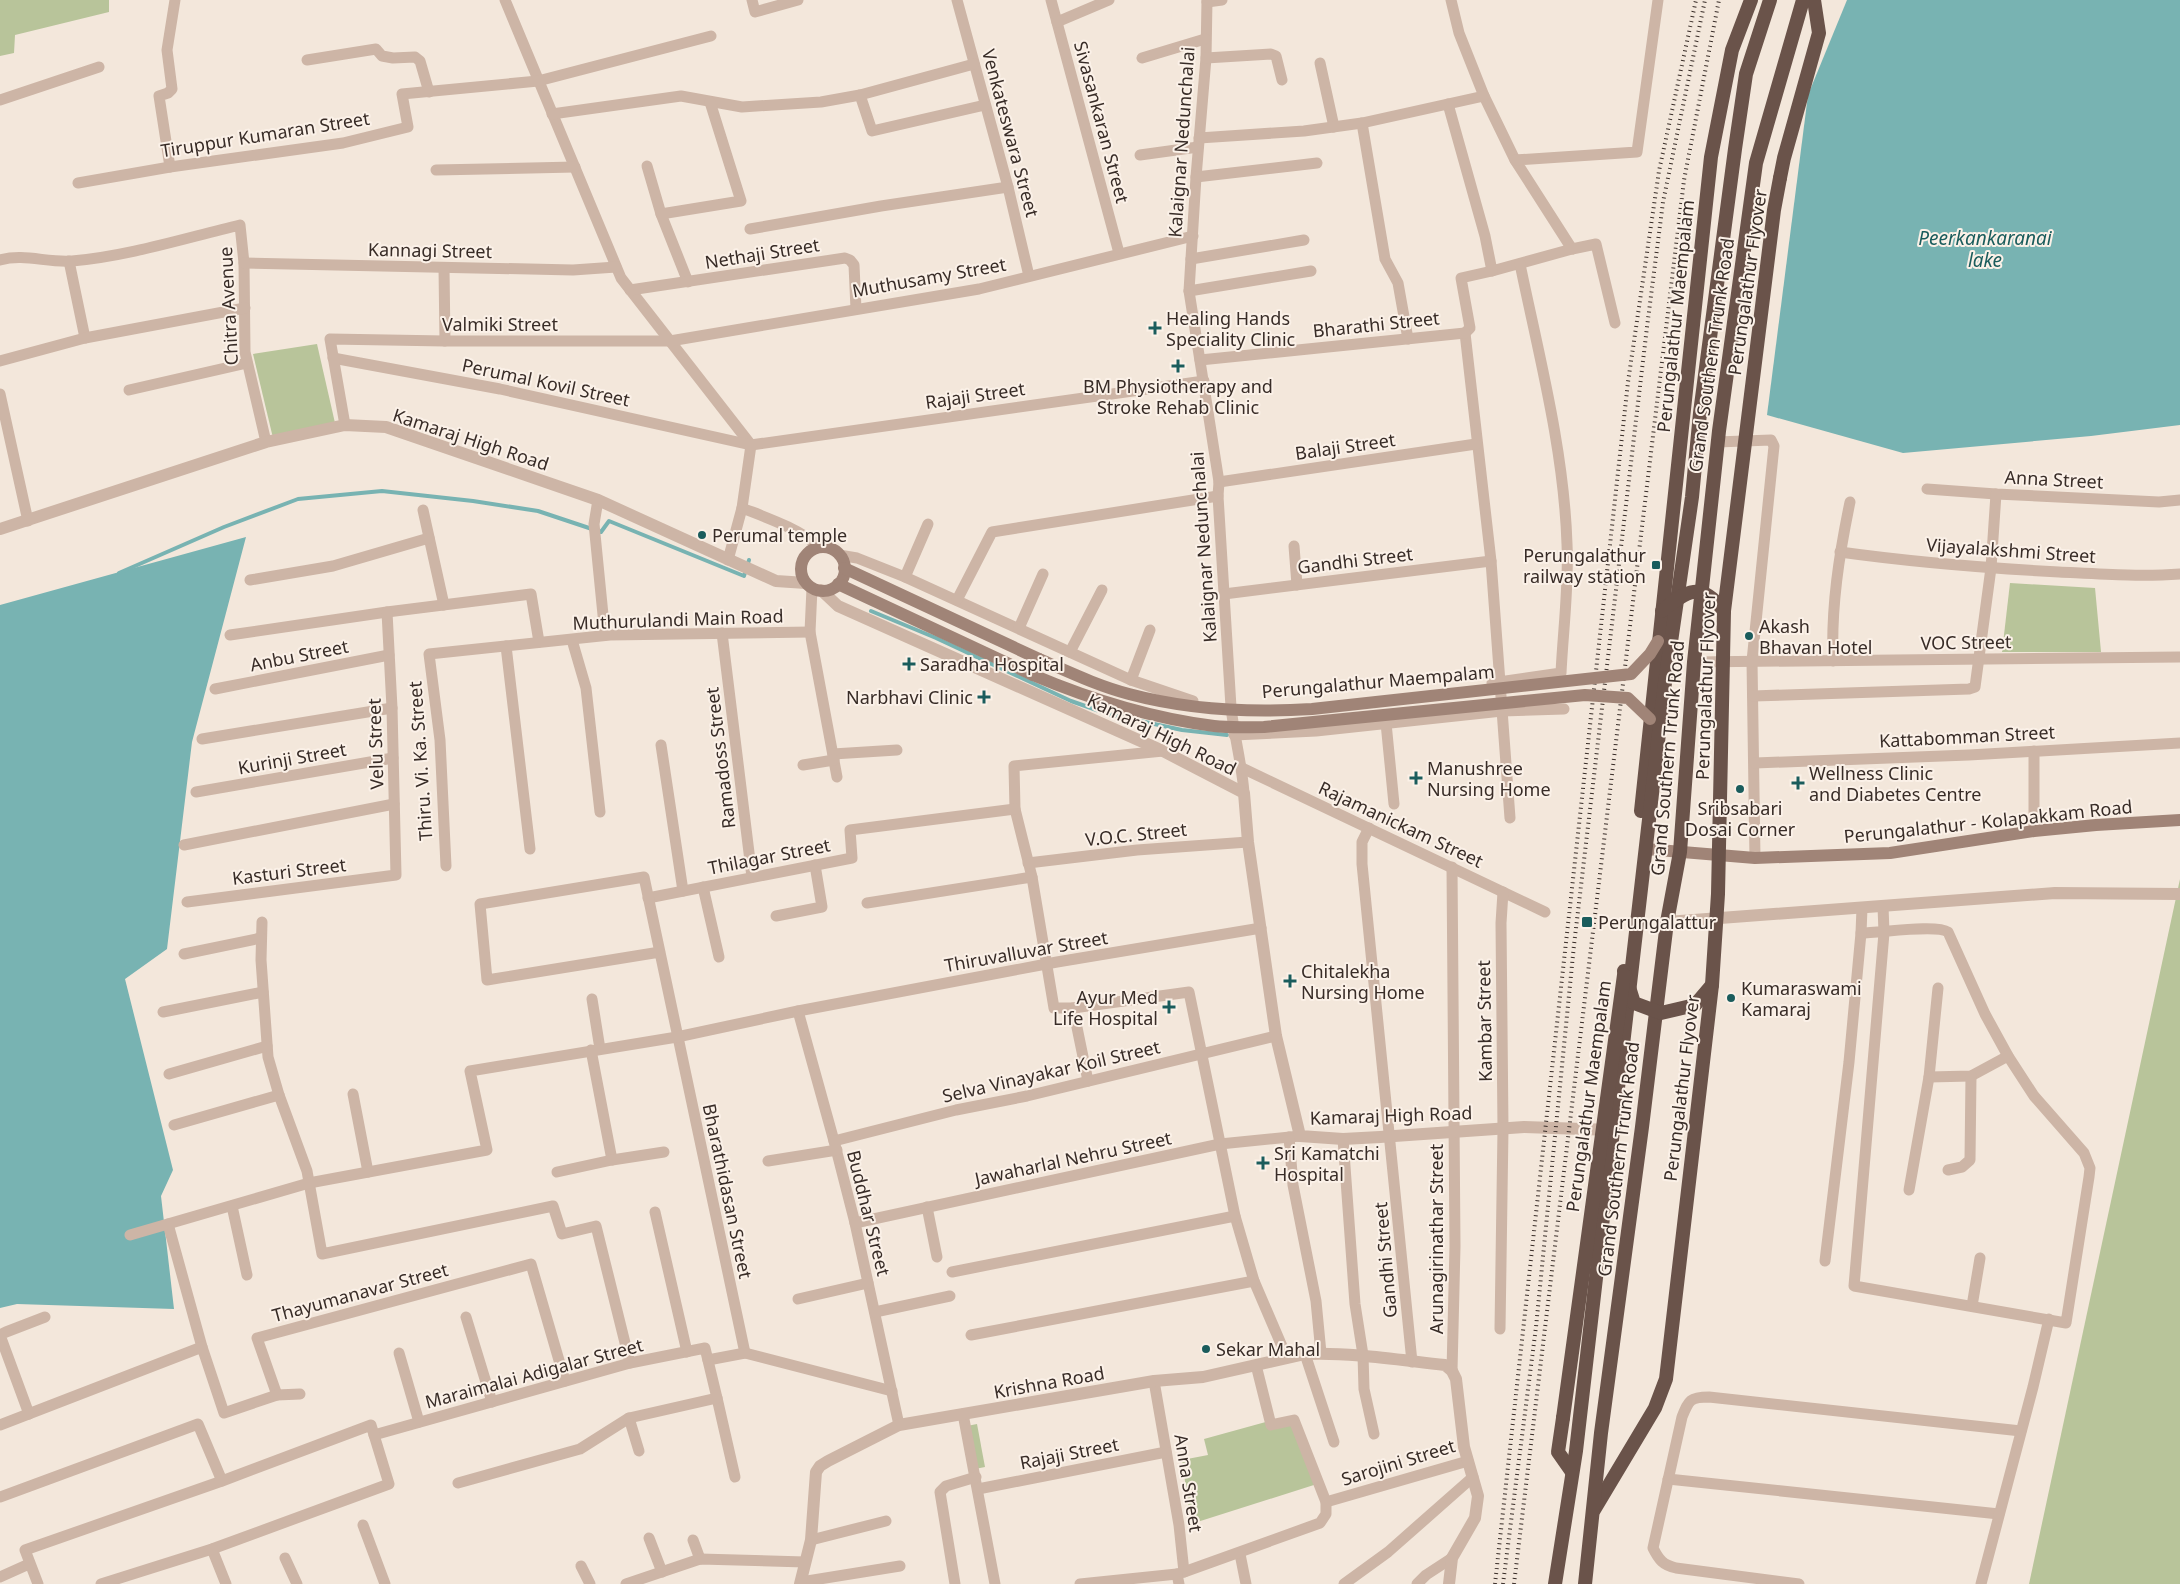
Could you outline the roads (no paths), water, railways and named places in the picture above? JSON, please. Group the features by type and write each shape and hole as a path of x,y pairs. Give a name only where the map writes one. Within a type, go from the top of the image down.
{"highway":[{"name":"Perungalathur Maempalam","path":"1572,1472 1558,1452 1624,971 1658,641 1698,293 1711,157 1732,50 1750,0"},
{"name":"Grand Southern Trunk Road","path":"1555,1584 1572,1472 1664,690 1692,497 1700,413 1734,149 1746,74 1770,0"},
{"name":"Grand Southern Trunk Road","path":"1584,1584 1667,922 1680,852 1694,662 1717,442 1756,163 1803,0"},
{"name":"Perungalathur Flyover","path":"1592,1513 1655,1408 1666,1379 1712,985 1718,894 1724,611 1774,210 1784,158 1819,33 1814,0"},
{"path":"1662,611 1682,595 1696,591 1713,597 1724,611"},
{"path":"1624,971 1634,1003 1661,1013 1694,1005 1712,985"}],"main road":[{"path":"820,547 831,549 839,555 844,568 843,576 833,588 813,587 801,570 802,563 810,551 820,547"},
{"name":"Perungalathur Maempalam","path":"844,568 1084,678 1129,694 1200,707 1266,712 1312,709 1631,674 1650,654 1658,641"},
{"name":"Perungalathur Maempalam","path":"838,584 1033,675 1076,693 1122,708 1169,719 1216,726 1264,727 1585,695 1628,698 1650,720"},
{"name":"Perungalathur - Kolapakkam Road","path":"1646,849 1755,858 1890,853 2034,831 2180,820"}],"street":[{"path":"170,167 159,96 168,93 172,89 167,50 175,0"},
{"path":"505,0 621,278 751,445 742,508 728,560"},
{"path":"752,0 755,12 798,0"},
{"name":"Venkateswara Street","path":"957,0 984,105 1008,186 1029,276"},
{"name":"Sivasankaran Street","path":"1051,0 1119,253"},
{"path":"1057,22 1109,0"},
{"path":"1207,1 1222,0"},
{"path":"1451,0 1459,33 1484,96 1515,160 1572,249"},
{"path":"1515,160 1637,152 1658,0"},
{"name":"Kalaignar Nedunchalai","path":"1207,1 1206,58 1189,291 1219,482 1218,496 1231,707 1234,735 1242,768 1244,793"},
{"name":"Tiruppur Kumaran Street","path":"78,183 170,167 343,143 408,127 402,94 538,80 711,36"},
{"path":"1142,58 1205,39"},
{"path":"307,60 376,49 382,56 393,58 415,57 420,60 429,92"},
{"path":"1206,58 1271,54 1276,56 1282,80"},
{"path":"552,114 681,96 742,107 821,102 860,95 974,64"},
{"path":"1320,64 1334,127"},
{"path":"0,100 99,67"},
{"path":"860,95 872,132 984,105"},
{"path":"1140,155 1199,142 1362,123 1484,96"},
{"path":"661,214 740,201 710,102"},
{"path":"1448,104 1485,236 1492,270"},
{"path":"1362,123 1386,259 1398,283 1408,339"},
{"path":"1196,177 1317,163"},
{"path":"647,166 661,214 688,282"},
{"path":"436,170 574,167"},
{"path":"750,229 1008,186"},
{"name":"Chitra Avenue","path":"69,261 108,256 240,226 244,264 247,363 266,442"},
{"name":"Muthusamy Street","path":"670,341 979,289 1193,236"},
{"path":"1191,259 1304,240"},
{"path":"1510,818 1491,560 1476,444 1465,333 1470,329 1461,278 1594,244 1598,246 1615,323"},
{"path":"0,260 14,256 69,261 85,338"},
{"name":"Nethaji Street","path":"630,290 845,258 854,265 856,309"},
{"name":"Kannagi Street","path":"244,264 573,270 616,267"},
{"path":"839,555 857,558 905,577 1131,680 1185,700 1231,707 1265,709 1339,703 1561,673 1567,546 1563,494 1550,408 1520,264"},
{"path":"444,268 445,341"},
{"path":"1189,291 1311,271"},
{"path":"0,361 85,338 245,308"},
{"name":"Bharathi Street","path":"1200,360 1465,333"},
{"name":"Valmiki Street","path":"333,358 330,339 670,341"},
{"path":"333,358 345,425"},
{"name":"Perumal Kovil Street","path":"333,358 500,389 751,445"},
{"path":"129,390 247,363"},
{"name":"Rajaji Street","path":"751,445 1204,381"},
{"path":"0,394 28,521"},
{"name":"Kamaraj High Road","path":"0,529 266,442 345,425 386,427 598,500 776,581 813,587 838,606 1163,751 1244,793 1248,842 1276,1036 1294,1137 1343,1138 1391,1136 1524,1127 1612,1130"},
{"path":"1717,442 1771,440 1774,446 1752,661 1755,858"},
{"name":"Balaji Street","path":"1219,482 1476,444"},
{"name":"Anna Street","path":"1927,489 2159,502 2180,500"},
{"path":"1753,696 1969,688 1977,684 1991,568 1996,494"},
{"path":"956,600 992,532 1218,496"},
{"path":"598,500 595,530 605,636"},
{"path":"1833,661 1832,623 1840,552 1850,502"},
{"path":"742,508 782,523 805,535 820,547"},
{"path":"423,510 444,605"},
{"path":"905,577 928,524"},
{"path":"250,580 333,566 429,538"},
{"path":"1294,546 1297,585"},
{"name":"Vijayalakshmi Street","path":"1840,552 1889,559 1991,568 2152,576 2180,574"},
{"name":"Gandhi Street","path":"1224,594 1491,560"},
{"path":"1019,628 1043,574"},
{"path":"813,587 810,632 837,777"},
{"path":"1070,652 1102,590"},
{"path":"230,635 387,612 531,594 539,642"},
{"name":"Velu Street","path":"387,612 392,708 396,875"},
{"path":"1131,680 1150,630"},
{"name":"Muthurulandi Main Road","path":"429,654 605,636 810,632"},
{"name":"Ramadoss Street","path":"722,633 752,878"},
{"path":"572,640 586,688 600,812"},
{"path":"506,646 530,849"},
{"name":"Thiru. Vi. Ka. Street","path":"429,654 440,740 446,866"},
{"name":"Anbu Street","path":"215,689 389,656"},
{"name":"VOC Street","path":"1694,662 2180,657"},
{"path":"202,739 392,708"},
{"path":"1234,735 1316,731 1502,711 1564,708"},
{"path":"1386,724 1394,804"},
{"name":"Kattabomman Street","path":"1755,763 2034,751 2180,742"},
{"path":"661,745 683,891"},
{"path":"803,765 833,757 897,750"},
{"path":"1163,751 1014,766 1015,809 1032,877 1054,1008 1073,1008 1189,992 1234,1216 1254,1281 1287,1358"},
{"path":"2034,751 2034,831"},
{"name":"Kurinji Street","path":"196,792 393,758"},
{"name":"Rajamanickam Street","path":"1242,768 1545,912"},
{"path":"184,845 394,804"},
{"name":"Thilagar Street","path":"648,898 852,858 850,830 1015,809"},
{"name":"Gandhi Street","path":"1368,828 1362,842 1362,864 1391,1136 1412,1362"},
{"name":"V.O.C. Street","path":"1028,863 1137,850 1248,842"},
{"path":"776,916 822,907 814,865"},
{"name":"Arunagirinathar Street","path":"1452,867 1455,1246 1452,1371"},
{"name":"Kasturi Street","path":"187,902 396,875"},
{"name":"Bharathidasan Street","path":"660,952 487,980 480,904 644,877 660,952 677,1036 745,1353"},
{"path":"867,903 1032,877"},
{"path":"703,887 719,957"},
{"name":"Kambar Street","path":"1500,1329 1503,1129 1500,923 1503,892"},
{"path":"1667,922 2055,893 2180,894"},
{"path":"1862,933 1884,933 1937,928 1948,932 1984,1014 2008,1056 2034,1096 2084,1153 2090,1168 2066,1322 1854,1286 1884,933 1883,906"},
{"path":"1824,1260 1849,1062 1862,933 1862,908"},
{"path":"262,922 263,992 267,1046 279,1095 307,1170 322,1254 553,1206 562,1234 596,1226 630,1363"},
{"name":"Thiruvalluvar Street","path":"368,1172 487,1150 470,1071 677,1036 798,1011 1046,965 1261,928"},
{"path":"184,954 261,938"},
{"path":"1909,1190 1929,1077 1938,988"},
{"path":"163,1012 263,992"},
{"path":"592,999 596,1049 612,1160"},
{"path":"1073,1008 1088,1081"},
{"name":"Buddhar Street","path":"798,1011 855,1223 899,1425"},
{"name":"Selva Vinayakar Koil Street","path":"768,1161 835,1146 956,1110 1027,1096 1276,1036"},
{"path":"169,1074 267,1046"},
{"path":"1929,1077 1971,1076 2008,1056"},
{"path":"1948,1170 1962,1166 1970,1160 1971,1076"},
{"path":"130,1235 309,1183 368,1172 353,1094"},
{"path":"174,1125 279,1095"},
{"path":"1294,1137 1293,1185 1316,1301 1321,1353"},
{"name":"Jawaharlal Nehru Street","path":"855,1223 1220,1144 1294,1137"},
{"path":"1343,1138 1355,1304 1363,1355 1364,1389 1374,1434"},
{"path":"557,1172 612,1160 664,1152"},
{"path":"232,1206 247,1275"},
{"path":"927,1207 937,1257"},
{"path":"655,1212 687,1352"},
{"path":"952,1272 1234,1216"},
{"path":"168,1224 202,1347 224,1412 278,1395 300,1394"},
{"path":"1972,1306 1980,1258"},
{"name":"Thayumanavar Street","path":"278,1395 257,1338 531,1264 565,1381"},
{"path":"971,1334 1254,1281"},
{"path":"798,1299 868,1283"},
{"path":"875,1312 950,1296"},
{"path":"29,1414 1,1338 2,1334 6,1332 45,1317"},
{"path":"466,1317 492,1402"},
{"path":"1981,1584 2049,1320"},
{"path":"0,1425 202,1347"},
{"name":"Maraimalai Adigalar Street","path":"374,1434 630,1363 705,1348 708,1360"},
{"path":"399,1353 419,1422"},
{"path":"735,1476 708,1360 745,1353 892,1391"},
{"path":"1305,1354 1334,1442"},
{"name":"Krishna Road","path":"801,1583 812,1540 815,1480 820,1466 899,1425 1154,1381 1203,1378 1305,1354 1363,1355 1412,1362"},
{"path":"1412,1362 1445,1365 1452,1371"},
{"path":"1086,1583 1180,1577 1320,1523 1326,1514 1326,1502 1294,1420 1271,1425 1256,1365"},
{"name":"Sarojini Street","path":"1326,1502 1468,1461 1464,1447 1456,1379 1452,1371"},
{"name":"Anna Street","path":"1154,1381 1166,1452 1180,1577"},
{"path":"1799,1584 1666,1566 1659,1560 1653,1548 1682,1417 1688,1402 1696,1397 1719,1398 2021,1431"},
{"path":"458,1482 580,1449 629,1418 717,1398"},
{"path":"963,1414 995,1584"},
{"path":"629,1418 639,1451"},
{"path":"0,1497 198,1424 222,1481"},
{"path":"38,1584 24,1550 222,1481 371,1425 389,1484 212,1549 101,1584"},
{"name":"Rajaji Street","path":"978,1489 1166,1452"},
{"path":"1449,1584 1452,1558 1475,1518 1478,1496 1468,1461"},
{"path":"955,1584 940,1492 946,1486 976,1477"},
{"path":"1344,1584 1388,1552 1473,1478"},
{"path":"1668,1479 1999,1514"},
{"path":"812,1540 886,1521"},
{"path":"363,1526 385,1584"},
{"path":"649,1538 662,1572"},
{"path":"693,1540 700,1560"},
{"path":"212,1549 226,1584"},
{"path":"1240,1554 1246,1584"},
{"path":"285,1558 298,1584"},
{"path":"1417,1584 1426,1575 1452,1558"},
{"path":"626,1584 700,1560 805,1562"},
{"path":"0,1577 29,1564"},
{"path":"581,1566 590,1584"},
{"path":"801,1583 900,1566"}],"water":[{"name":"Peerkankaranai lake","path":"1847,0 2180,0 2180,425 2091,436 1903,453 1767,415 1808,95"},
{"path":"246,537 192,742 167,949 125,979 173,1170 161,1196 174,1309 17,1304 0,1308 0,605"}],"waterway":[{"path":"119,573 224,527 298,499 382,491 473,501 538,511 601,532 609,521 744,576 749,560"},
{"path":"871,611 936,638 1071,701 1108,714 1182,730 1227,735"}],"railway":[{"path":"1495,1584 1628,382 1659,171 1696,0"},
{"path":"1503,1584 1536,1327 1574,945 1647,327 1663,202 1705,0"},
{"path":"1514,1584 1684,180 1719,0"}],"place":[{"name":"Healing Hands Speciality Clinic","path":"1155,328"},
{"name":"BM Physiotherapy and Stroke Rehab Clinic","path":"1178,366"},
{"name":"Perumal temple","path":"702,535"},
{"name":"Perungalathur railway station","path":"1656,565"},
{"name":"Akash Bhavan Hotel","path":"1749,636"},
{"name":"Saradha Hospital","path":"909,664"},
{"name":"Narbhavi Clinic","path":"984,697"},
{"name":"Manushree Nursing Home","path":"1416,778"},
{"name":"Wellness Clinic and Diabetes Centre","path":"1798,783"},
{"name":"Sribsabari Dosai Corner","path":"1740,789"},
{"name":"Perungalattur","path":"1587,922"},
{"name":"Chitalekha Nursing Home","path":"1290,981"},
{"name":"Kumaraswami Kamaraj","path":"1731,998"},
{"name":"Ayur Med Life Hospital","path":"1169,1007"},
{"name":"Sri Kamatchi Hospital","path":"1263,1163"},
{"name":"Sekar Mahal","path":"1206,1349"}]}
